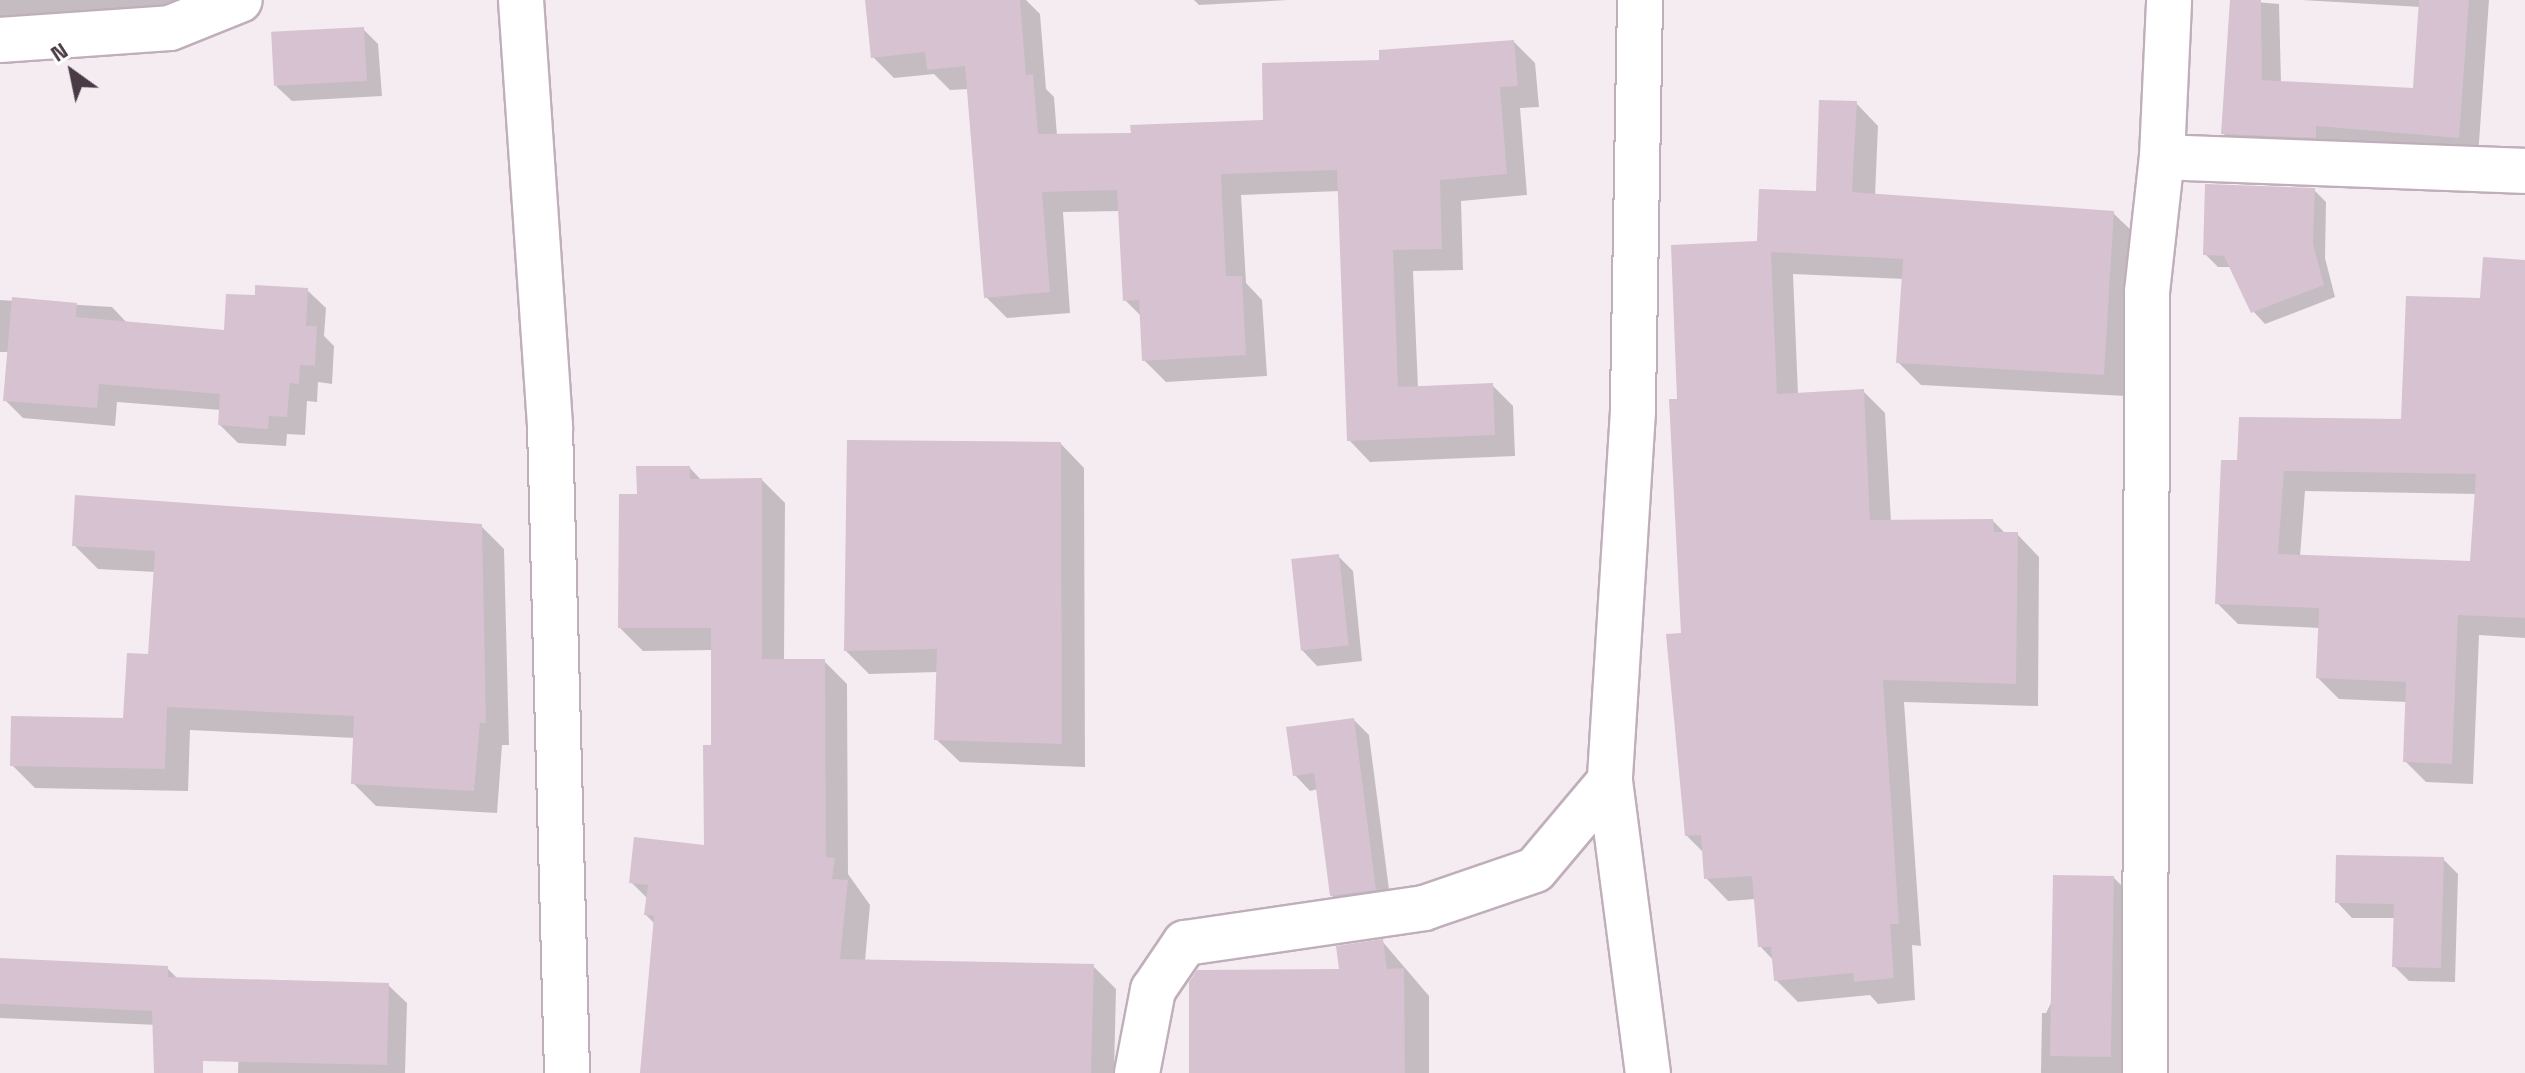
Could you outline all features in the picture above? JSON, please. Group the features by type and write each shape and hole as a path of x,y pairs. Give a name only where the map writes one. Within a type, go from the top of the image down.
{"street":[{"path":"0,40 170,28 240,0"},
{"path":"521,0 550,427 567,1073"},
{"path":"1640,0 1633,411 1610,781 1648,1073"},
{"path":"2145,1073 2147,292 2162,157 2169,0"},
{"path":"2162,157 2525,171"},
{"path":"1137,1073 1153,990 1185,943 1424,908 1535,870 1610,781"}],"building":[{"path":"865,0 1020,0 1026,75 1033,74 1038,134 1131,133 1130,125 1263,120 1262,63 1379,60 1379,50 1514,40 1518,86 1500,87 1507,174 1440,180 1442,249 1393,250 1398,387 1493,383 1495,435 1347,441 1337,170 1221,174 1226,276 1242,276 1246,355 1142,361 1139,300 1123,301 1117,190 1042,192 1050,292 984,298 965,66 927,70 925,52 871,58"},
{"path":"2230,0 2261,0 2262,80 2413,88 2419,0 2469,0 2459,138 2316,126 2316,138 2221,134"},
{"path":"364,27 367,81 274,86 271,32"},
{"path":"1819,100 1857,101 1852,192 2114,211 2104,375 1896,363 1903,259 1771,252 1777,394 1864,389 1870,520 1993,519 1994,532 2018,532 2016,684 1883,680 1899,924 1890,924 1894,978 1854,982 1853,973 1774,981 1771,947 1758,947 1752,876 1704,879 1701,835 1685,836 1666,634 1681,633 1669,399 1677,399 1671,245 1757,241 1759,189 1816,191"},
{"path":"2205,184 2315,188 2313,244 2324,285 2251,313 2224,256 2203,255"},
{"path":"2483,257 2525,260 2525,618 2458,615 2452,764 2403,762 2406,682 2316,678 2319,608 2215,604 2221,460 2237,460 2239,417 2401,419 2406,296 2480,298","holes":["2284,471 2476,474 2470,561 2278,554"]},
{"path":"255,285 308,288 306,326 317,326 315,366 300,365 299,384 290,383 287,417 269,416 268,429 218,425 220,394 99,384 97,408 3,401 12,297 77,303 76,317 224,330 226,294 255,295"},
{"path":"847,440 1061,442 1062,744 934,740 937,649 844,651"},
{"path":"636,466 690,466 690,479 762,478 762,659 825,659 826,857 835,858 832,879 848,880 840,959 1094,964 1091,1073 640,1073 654,916 644,915 648,885 629,883 634,837 704,845 703,745 711,745 711,628 618,628 619,494 637,494"},
{"path":"75,495 482,524 486,723 480,723 474,791 351,784 354,716 167,707 165,769 10,766 11,716 123,718 127,653 148,654 155,551 72,546"},
{"path":"1339,554 1349,645 1301,651 1291,559"},
{"path":"1354,718 1376,890 1330,896 1314,773 1293,776 1286,727"},
{"path":"2336,855 2444,857 2441,968 2392,967 2394,904 2335,903"},
{"path":"2053,875 2114,876 2111,1057 2050,1056"},
{"path":"1383,939 1387,969 1404,968 1405,1073 1189,1073 1189,982 1197,970 1339,969 1336,946"},
{"path":"0,958 168,966 168,977 389,983 387,1065 203,1061 203,1073 154,1073 152,1011 0,1004"}]}
